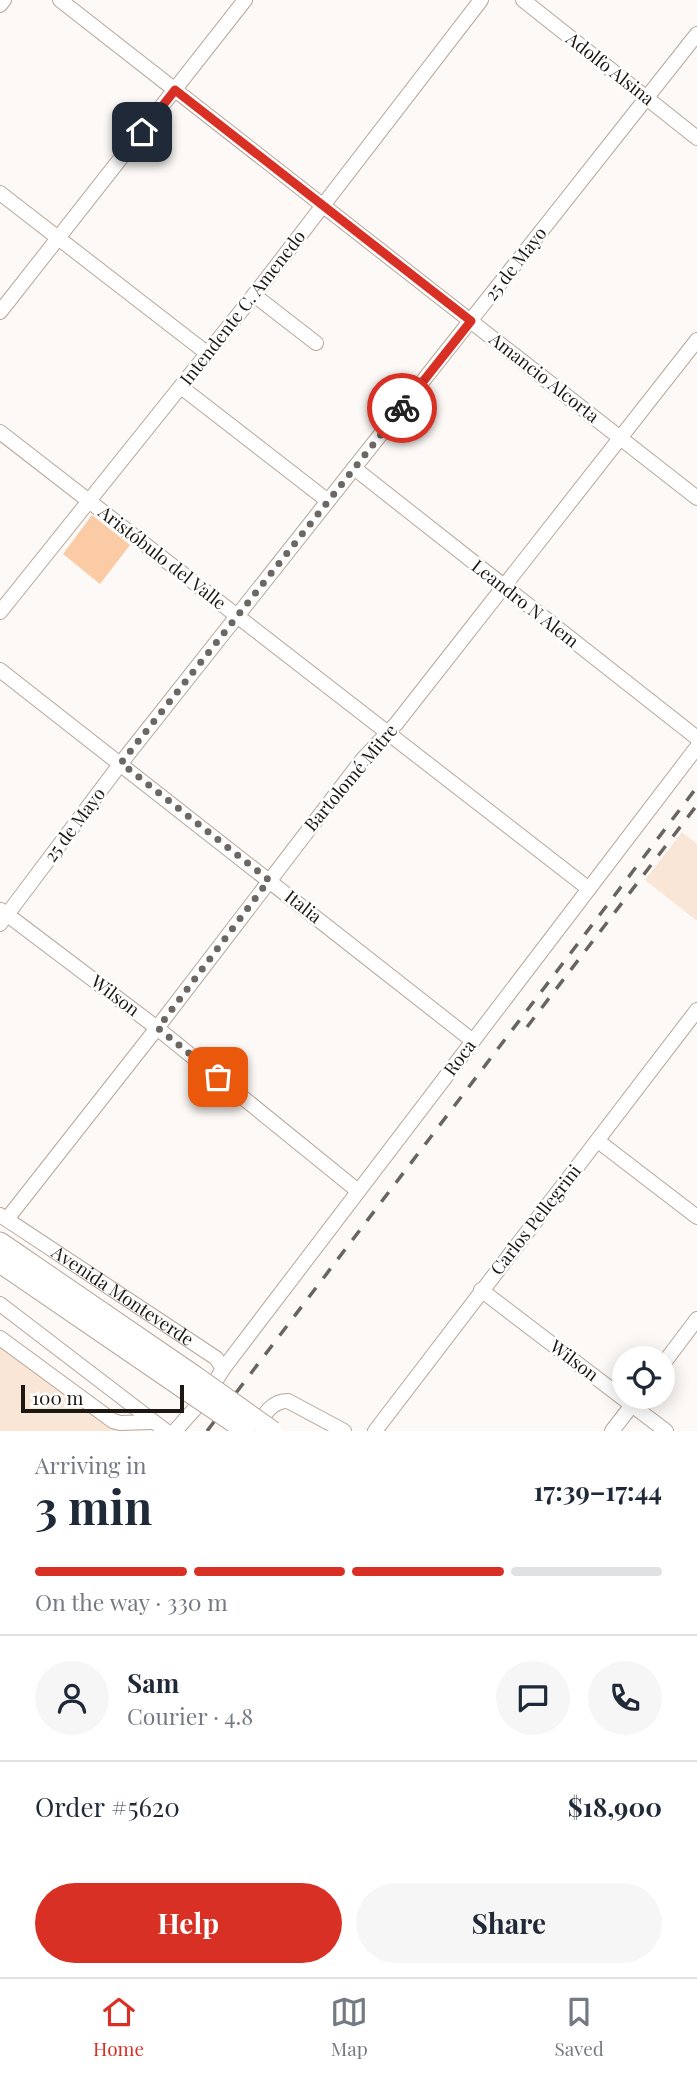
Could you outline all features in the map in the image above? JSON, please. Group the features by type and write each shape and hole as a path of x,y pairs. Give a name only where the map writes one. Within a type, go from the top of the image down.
{"main road":[{"name":"Avenida Monteverde","path":"0,1242 189,1382 246,1431"},
{"name":"Avenida Monteverde","path":"0,1263 189,1382 273,1431"}],"street":[{"path":"0,5 4,0"},
{"name":"Amancio Alcorta","path":"60,0 697,498"},
{"path":"0,313 245,0"},
{"name":"Intendente C. Amenedo","path":"0,612 208,354 481,0"},
{"name":"Adolfo Alsina","path":"523,0 697,138"},
{"name":"25 de Mayo","path":"3,916 697,34"},
{"path":"0,193 208,354"},
{"path":"254,295 316,343"},
{"name":"Bartolomé Mitre","path":"3,1217 158,1028 362,760 387,733 697,340"},
{"path":"181,387 328,501"},
{"name":"Aristóbulo del Valle","path":"0,432 589,889"},
{"name":"Leandro N Alem","path":"354,468 697,738"},
{"name":"Italia","path":"0,670 472,1041"},
{"name":"Roca","path":"223,1369 697,747"},
{"name":"Wilson","path":"3,916 158,1028 358,1191"},
{"name":"Carlos Pellegrini","path":"375,1431 697,1010"},
{"path":"598,1141 697,1217"},
{"name":"Avenida Monteverde","path":"3,1217 209,1351 223,1369"},
{"name":"Wilson","path":"481,1290 612,1384"},
{"path":"0,1304 166,1431"},
{"path":"675,1348 697,1320"},
{"path":"0,1338 113,1422 152,1422"},
{"path":"175,1431 207,1395 223,1369"},
{"path":"254,1431 272,1405 288,1401 344,1431"},
{"path":"612,1431 629,1409"},
{"name":"Wilson","path":"643,1409 666,1431"}],"shaded area":[{"path":"682,832 697,844 697,921 645,880"},
{"path":"0,1331 117,1416 123,1431 0,1431"}],"building":[{"path":"92,515 130,545 100,584 63,554"}],"railway":[{"path":"207,1431 697,787"},
{"path":"527,1027 697,805"}],"way so far":[{"path":"218,1077 158,1028 269,880 121,763 402,408"}],"route":[{"path":"142,132 175,90 471,321 402,408"}]}
